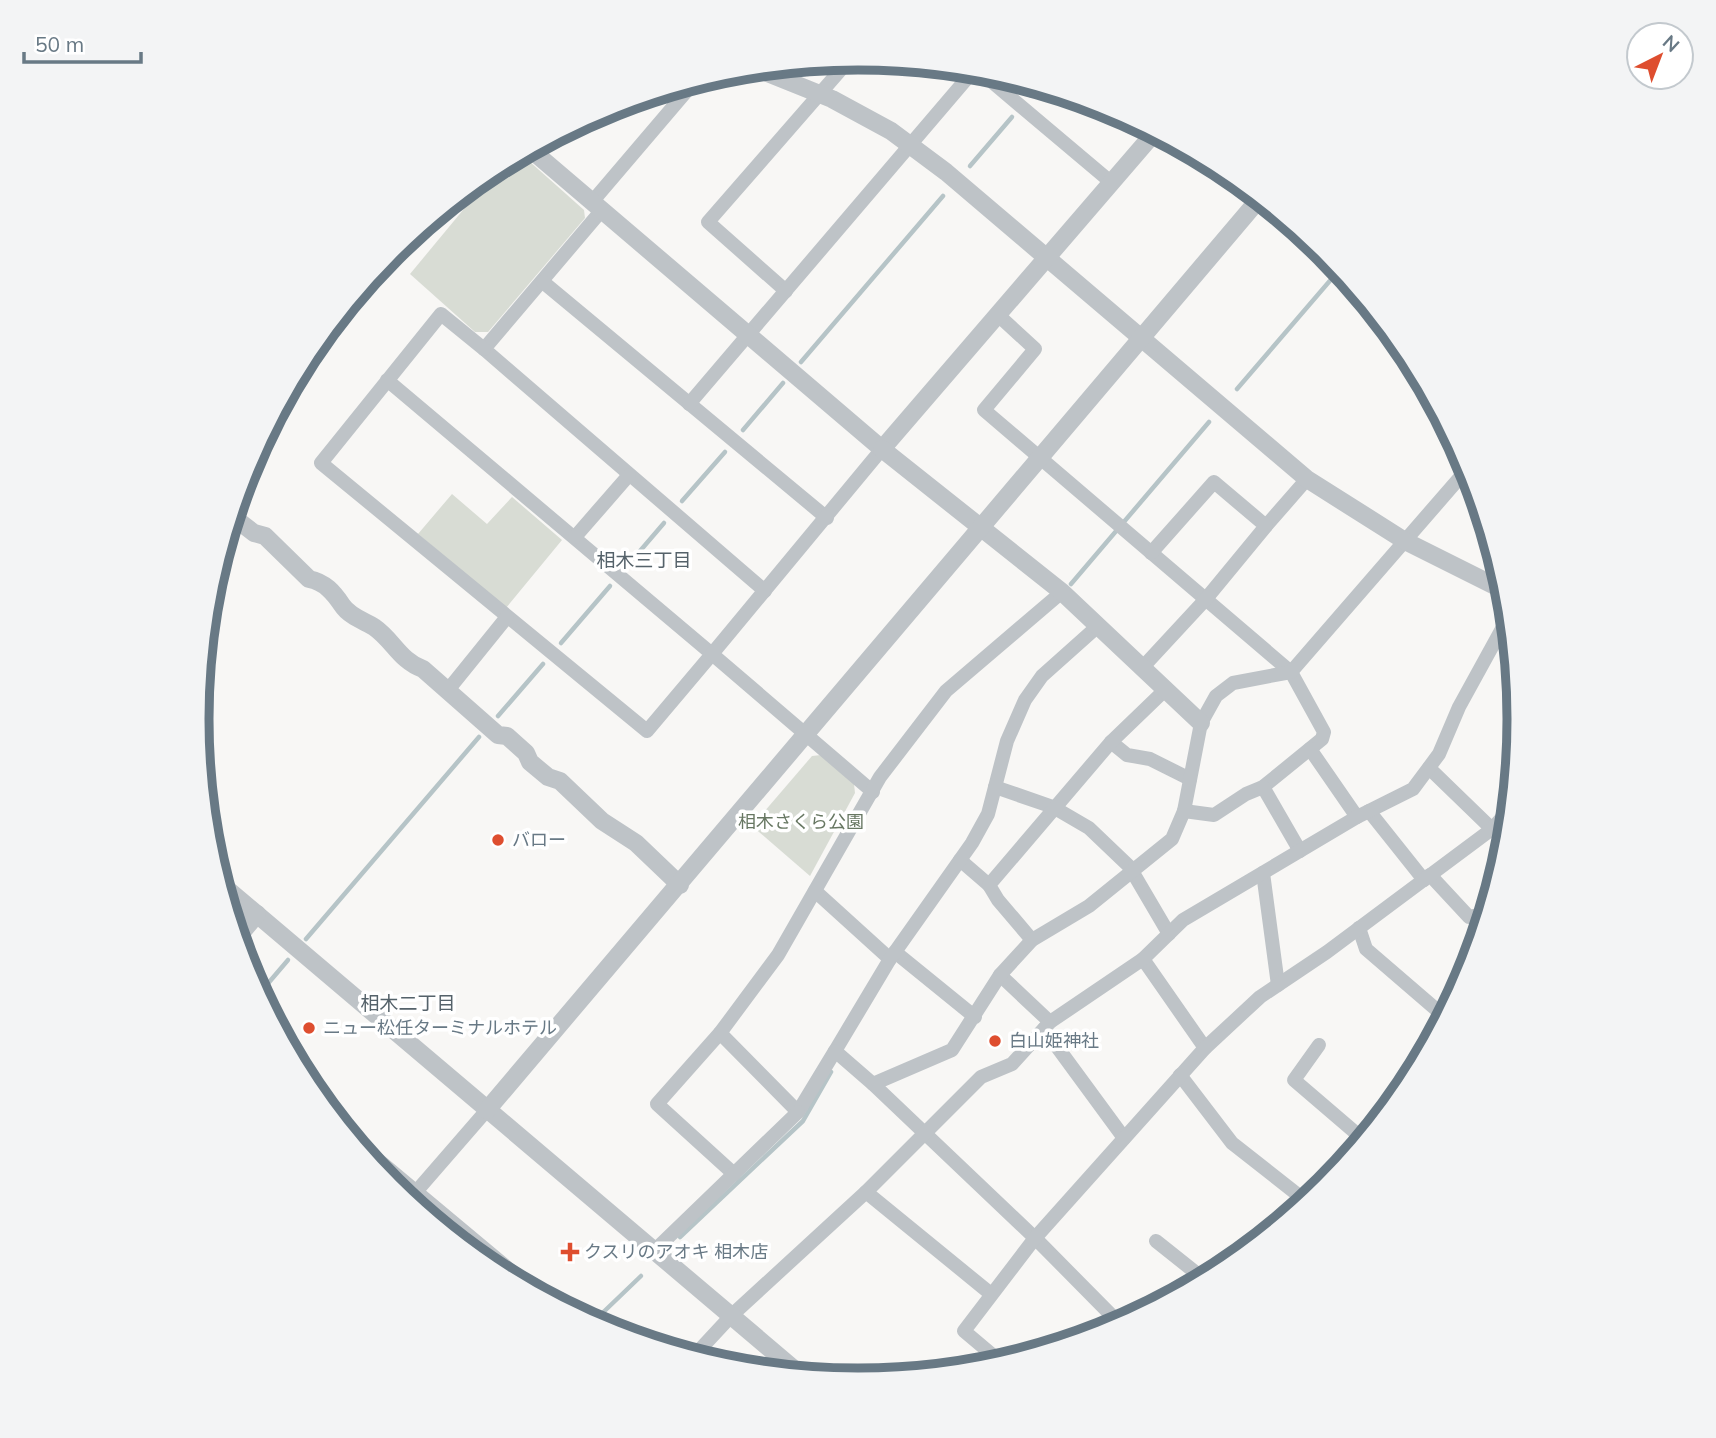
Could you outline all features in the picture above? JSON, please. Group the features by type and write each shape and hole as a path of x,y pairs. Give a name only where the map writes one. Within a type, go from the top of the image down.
{"street":[{"path":"786,291 708,222 840,70"},
{"path":"775,76 820,94 891,131 1307,479 1405,541 1493,585"},
{"path":"689,404 967,79"},
{"path":"994,84 1112,183"},
{"path":"484,349 543,282 597,206 686,93"},
{"path":"765,591 441,314 321,463 648,731 827,517 882,449 1149,139"},
{"path":"537,155 882,449 1062,592 1201,723"},
{"path":"415,1193 680,885 1254,205"},
{"path":"543,282 827,517"},
{"path":"998,315 1035,349 984,410 1291,672 1324,732 1322,739 1263,788 1246,794 1214,815 1184,811"},
{"path":"387,380 873,792"},
{"path":"575,537 629,475"},
{"path":"873,1084 952,1050 1000,975 1032,940 1089,906 1171,839 1184,811 1201,723 1216,696 1233,683 1291,672 1460,477"},
{"path":"1142,668 1205,600 1307,479"},
{"path":"1151,553 1214,482 1266,526"},
{"path":"240,522 254,533 265,536 309,579 318,581 340,598 343,606 391,642 394,650 448,690 498,735 507,736 548,777 560,781 602,821 636,844 680,885"},
{"path":"734,1174 657,1104 720,1033 778,955 880,777 946,691 1062,592"},
{"path":"448,690 508,617"},
{"path":"655,1250 799,1112 892,956 960,860 988,814 1007,741 1026,699 1042,676 1098,626"},
{"path":"701,1349 732,1315 866,1192 981,1077 1012,1064 1047,1026 1143,959 1183,920 1363,814 1413,789 1439,754 1459,707 1501,631"},
{"path":"989,885 1111,742 1165,690"},
{"path":"1111,742 1126,755 1150,759 1190,779"},
{"path":"1310,749 1363,814 1469,917 1477,915"},
{"path":"1429,768 1492,829"},
{"path":"995,787 1053,807 1089,828 1133,871 1169,934"},
{"path":"1263,788 1300,851"},
{"path":"992,1354 964,1331 1035,1238 1205,1048 1278,985 1359,928 1498,822"},
{"path":"960,860 989,885 998,900 1032,940"},
{"path":"1263,873 1278,985"},
{"path":"815,891 892,956 975,1017"},
{"path":"233,894 788,1364"},
{"path":"244,930 257,914"},
{"path":"1359,928 1366,949 1438,1011"},
{"path":"1143,959 1205,1048"},
{"path":"1000,975 1047,1026 1124,1138"},
{"path":"720,1033 799,1112"},
{"path":"1319,1045 1294,1080 1357,1134"},
{"path":"835,1051 1035,1238 1112,1316"},
{"path":"1180,1076 1232,1143 1298,1195"},
{"path":"866,1192 991,1294"},
{"path":"1156,1241 1196,1273"}],"green space":[{"path":"528,160 584,210 585,218 488,332 475,332 410,274 476,195"},
{"path":"452,494 487,524 512,497 562,540 506,608 418,534"},
{"name":"相木さくら公園","path":"821,755 854,784 855,793 810,876 752,826 812,756"}],"waterway":[{"path":"970,166 1012,117"},
{"path":"801,362 943,196"},
{"path":"1237,389 1333,277"},
{"path":"743,430 783,383"},
{"path":"1071,584 1209,422"},
{"path":"682,501 725,452"},
{"path":"628,565 664,523"},
{"path":"561,643 610,586"},
{"path":"498,716 543,664"},
{"path":"306,939 479,737"},
{"path":"266,985 288,960"},
{"path":"680,1237 803,1121 831,1072"},
{"path":"601,1315 641,1276"}],"place":[{"name":"バロー","path":"498,840"},
{"name":"ニュー松任ターミナルホテル","path":"309,1028"},
{"name":"白山姫神社","path":"995,1041"},
{"name":"クスリのアオキ 相木店","path":"570,1252"}],"district":[{"name":"相木三丁目","path":"644,560"},
{"name":"相木二丁目","path":"408,1003"}]}
